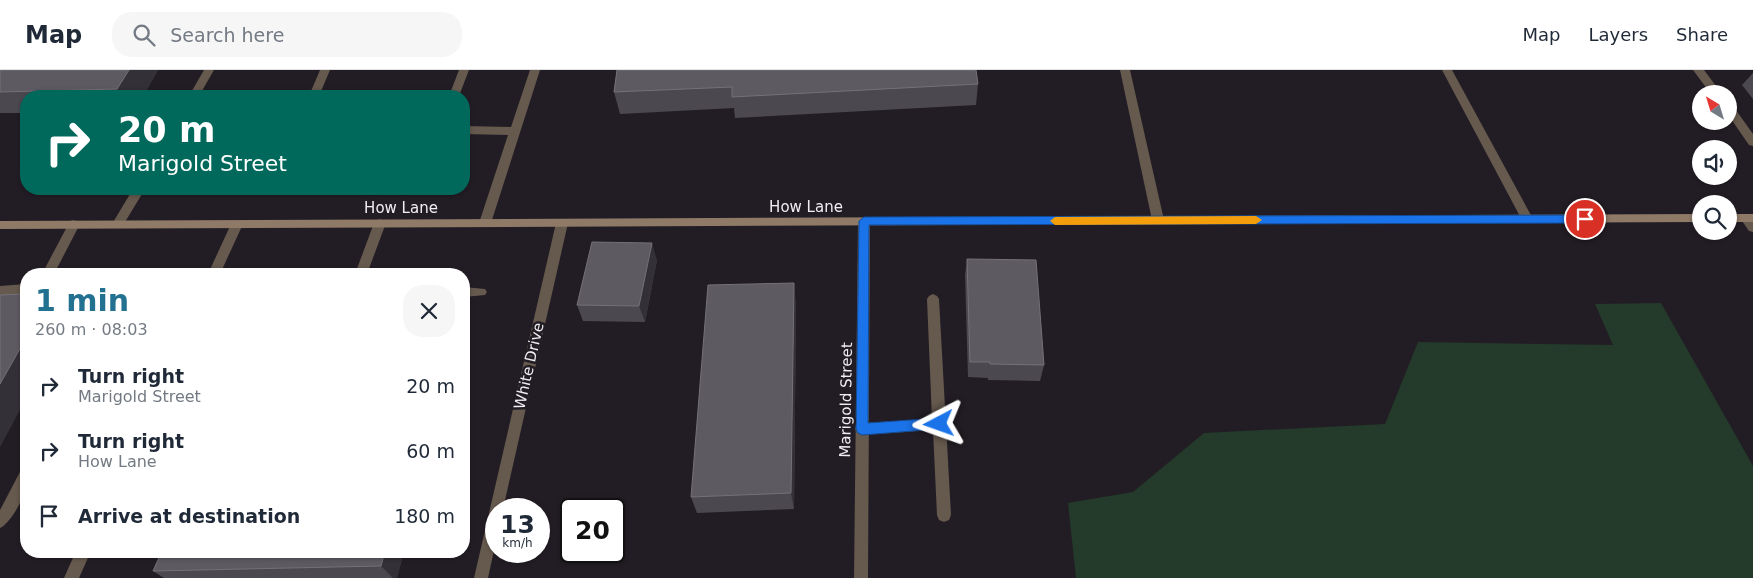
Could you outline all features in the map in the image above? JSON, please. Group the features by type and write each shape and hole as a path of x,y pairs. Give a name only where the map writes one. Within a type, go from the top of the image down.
{"main road":[{"name":"How Lane","path":"0,224 1692,218"},
{"path":"1737,219 1751,221"}],"street":[{"path":"197,90 209,70"},
{"path":"317,90 325,70"},
{"path":"456,90 464,70"},
{"path":"486,223 535,70"},
{"path":"1125,70 1158,220"},
{"path":"1447,70 1527,219"},
{"path":"1698,70 1710,85"},
{"path":"1738,121 1753,142"},
{"path":"470,130 516,131"},
{"path":"118,224 135,195"},
{"name":"Marigold Street","path":"861,578 864,221"},
{"name":"White Drive","path":"499,498 562,222"},
{"path":"363,268 380,223"},
{"path":"51,268 74,224"},
{"path":"217,268 237,224"},
{"path":"0,290 20,289"},
{"path":"470,292 481,292"},
{"path":"933,299 944,515"},
{"path":"862,429 939,424"},
{"path":"0,521 7,512 20,486"},
{"path":"71,578 81,558"},
{"name":"White Drive","path":"481,578 485,560"}],"green space":[{"path":"1661,303 1753,466 1753,578 1076,578 1068,503 1133,492 1204,433 1385,424 1418,342 1613,345 1595,304"}],"building":[{"path":"0,70 129,70 117,89 0,92"},
{"path":"617,70 976,70 978,84 732,97 732,87 614,92"},
{"path":"592,242 652,243 639,306 577,305"},
{"path":"967,259 1036,260 1044,365 970,362"},
{"path":"794,283 791,493 691,497 708,285"},
{"path":"20,294 20,349 0,384 0,295"},
{"path":"159,558 383,558 381,566 153,571"}],"slow traffic":[{"path":"1055,221 1256,220"}],"route":[{"path":"939,424 862,429 864,221 1585,219"}]}
